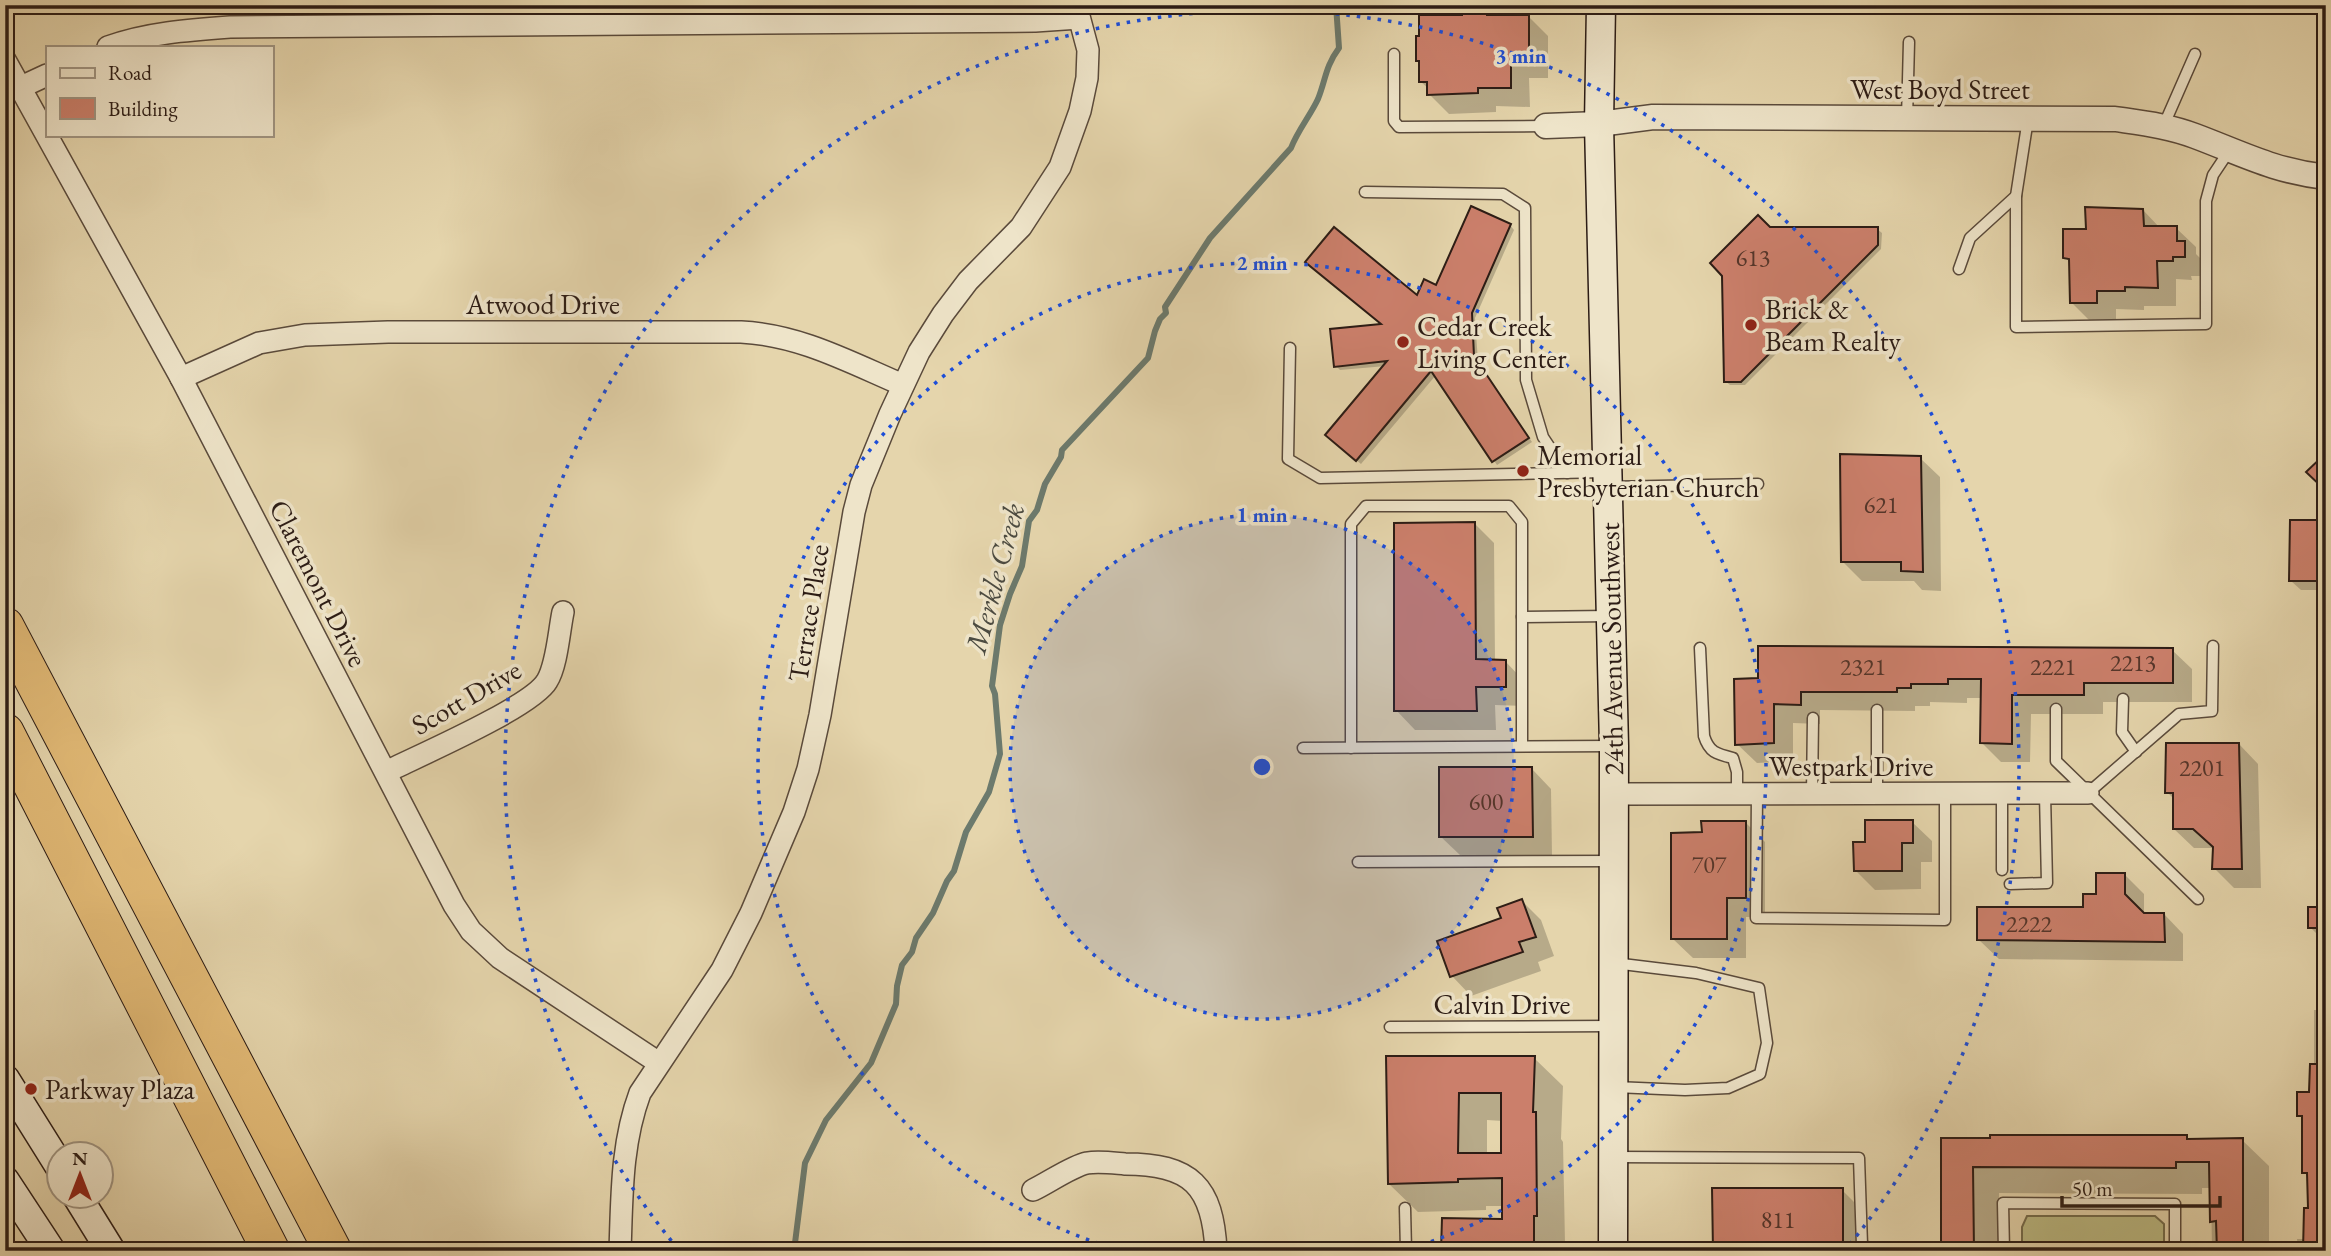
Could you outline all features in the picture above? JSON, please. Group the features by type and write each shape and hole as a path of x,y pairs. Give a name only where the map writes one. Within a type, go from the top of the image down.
{"highway":[{"path":"5,626 285,1154 333,1251"},
{"path":"5,732 271,1251"}],"main road":[{"name":"24th Avenue Southwest","path":"1601,5 1599,124 1614,746 1614,1251"},
{"path":"5,1079 46,1145"},
{"path":"5,1181 51,1251"},
{"path":"86,1210 111,1251"}],"street":[{"path":"111,46 156,34 230,27 1007,21 1078,12"},
{"name":"Terrace Place","path":"620,1251 623,1164 629,1126 640,1093 722,970 751,913 794,812 808,769 860,485 919,352 953,299 1021,227 1060,167 1080,111 1087,78 1088,50 1078,12"},
{"name":"Claremont Drive","path":"5,61 181,378 454,905 471,931 487,947 526,976 659,1063"},
{"path":"19,88 46,75"},
{"name":"West Boyd Street","path":"1546,126 1599,124 1653,117 2115,119 2196,136 2229,151 2287,171 2326,177"},
{"name":"Atwood Drive","path":"181,378 259,343 305,335 388,332 730,332 766,333 793,339 822,349 903,386"},
{"name":"Scott Drive","path":"386,772 517,706 538,692 547,681 552,668 563,612"},
{"name":"Westpark Drive","path":"1614,794 2088,793"},
{"path":"1033,1190 1085,1163 1141,1164 1174,1170 1191,1179 1212,1210 1216,1251"}],"lane":[{"path":"1907,119 1909,42"},
{"path":"1394,54 1394,121 1399,127 1546,126"},
{"path":"2163,127 2195,54"},
{"path":"2028,119 2016,196 2016,327 2206,324 2206,201 2213,175 2229,151"},
{"path":"1365,192 1503,194 1525,208 1526,380 1543,436 1567,473"},
{"path":"1959,269 1970,237 2016,196"},
{"path":"1290,348 1288,458 1320,478 1567,473 1608,480 1758,484"},
{"path":"1350,748 1350,524 1366,506 1509,506 1522,522 1522,746"},
{"path":"1522,617 1611,616"},
{"path":"2088,793 2179,714 2213,711 2213,646"},
{"path":"1700,648 1704,736 1708,749 1732,758 1747,793 1756,918 1945,920 1945,794"},
{"path":"2123,699 2122,732 2136,752"},
{"path":"2056,709 2056,761 2198,899"},
{"path":"1877,710 1877,794"},
{"path":"1812,794 1813,718"},
{"path":"1303,748 1614,746"},
{"path":"2002,794 2002,870"},
{"path":"2010,884 2047,883 2045,794"},
{"path":"1358,862 1614,861"},
{"path":"1614,962 1696,973 1759,988 1767,1043 1760,1074 1728,1088 1685,1090 1614,1087"},
{"name":"Calvin Drive","path":"1390,1027 1614,1026"},
{"path":"1614,1157 1859,1158 1862,1245 1875,1251"},
{"path":"2004,1251 2003,1203 2175,1204 2175,1251"},
{"path":"1405,1208 1406,1251"}],"shaded area":[{"path":"2027,1216 2155,1216 2164,1224 2164,1251 2022,1251 2022,1227"}],"building":[{"path":"1462,12 1529,15 1529,59 1511,59 1511,88 1478,88 1478,93 1427,95 1427,82 1419,82 1419,61 1416,61 1419,15 1462,15"},
{"name":"Cedar Creek Living Center","path":"1471,206 1511,224 1472,313 1474,356 1529,438 1492,462 1431,371 1356,461 1325,435 1387,361 1334,367 1330,329 1381,324 1305,262 1334,227 1417,295 1424,279 1436,285"},
{"path":"2085,207 2143,209 2144,226 2177,226 2177,241 2185,241 2185,257 2173,257 2173,261 2157,261 2158,288 2125,287 2125,291 2097,291 2097,303 2070,303 2069,259 2063,258 2063,229 2086,229"},
{"path":"1758,215 1770,227 1878,227 1878,245 1741,382 1724,382 1722,276 1710,263"},
{"path":"2326,453 2326,491 2306,472"},
{"path":"1840,454 1921,456 1923,572 1901,571 1901,562 1841,562"},
{"path":"2290,520 2326,520 2326,581 2289,581"},
{"path":"1475,522 1476,659 1506,660 1506,687 1476,687 1477,711 1394,711 1394,523"},
{"path":"1758,646 2173,648 2173,683 2084,683 2084,695 2012,695 2012,744 1980,743 1981,679 1948,679 1948,684 1911,684 1911,688 1897,688 1897,692 1801,692 1801,705 1774,704 1774,743 1735,745 1734,679 1758,678"},
{"path":"2166,743 2239,743 2242,869 2212,869 2213,847 2193,829 2173,829 2173,793 2165,793"},
{"path":"1439,767 1532,767 1533,837 1439,837"},
{"path":"1865,820 1913,820 1913,843 1902,843 1902,871 1854,871 1853,842 1865,842"},
{"path":"1701,821 1746,821 1746,898 1727,898 1727,939 1671,939 1671,833 1702,832"},
{"path":"2096,873 2125,873 2125,894 2144,913 2164,913 2165,942 1977,940 1977,907 2083,907 2083,894 2096,894"},
{"path":"1522,899 1536,937 1519,942 1523,952 1450,977 1437,941 1501,918 1497,908"},
{"path":"2308,907 2326,907 2326,928 2308,928"},
{"path":"1386,1056 1535,1056 1533,1112 1536,1112 1537,1216 1534,1216 1534,1251 1441,1251 1442,1218 1502,1219 1502,1178 1388,1184","holes":["1459,1093 1501,1093 1501,1153 1458,1153"]},
{"path":"2310,1064 2326,1064 2326,1251 2303,1251 2304,1208 2308,1208 2307,1173 2302,1173 2302,1116 2297,1116 2297,1092 2309,1092"},
{"path":"1990,1135 2187,1135 2187,1139 2243,1138 2243,1251 2217,1251 2216,1221 2210,1222 2209,1162 2176,1162 2176,1168 1973,1167 1974,1251 1941,1251 1941,1138 1990,1138"},
{"path":"1712,1188 1843,1188 1843,1251 1713,1251"}],"waterway":[{"name":"Merkle Creek","path":"794,1251 805,1163 826,1120 871,1063 896,1004 902,965 933,913 954,871 966,832 989,792 1000,754 992,686 1000,625 1022,566 1029,521 1037,510 1045,484 1061,457 1062,450 1148,358 1155,331 1166,313 1165,307 1210,238 1291,148 1318,99 1328,67 1339,48 1336,5"}],"place":[{"name":"Brick & Beam Realty","path":"1751,325"},
{"name":"Cedar Creek Living Center","path":"1403,342"},
{"name":"Memorial Presbyterian Church","path":"1523,471"},
{"name":"Parkway Plaza","path":"31,1089"}]}
